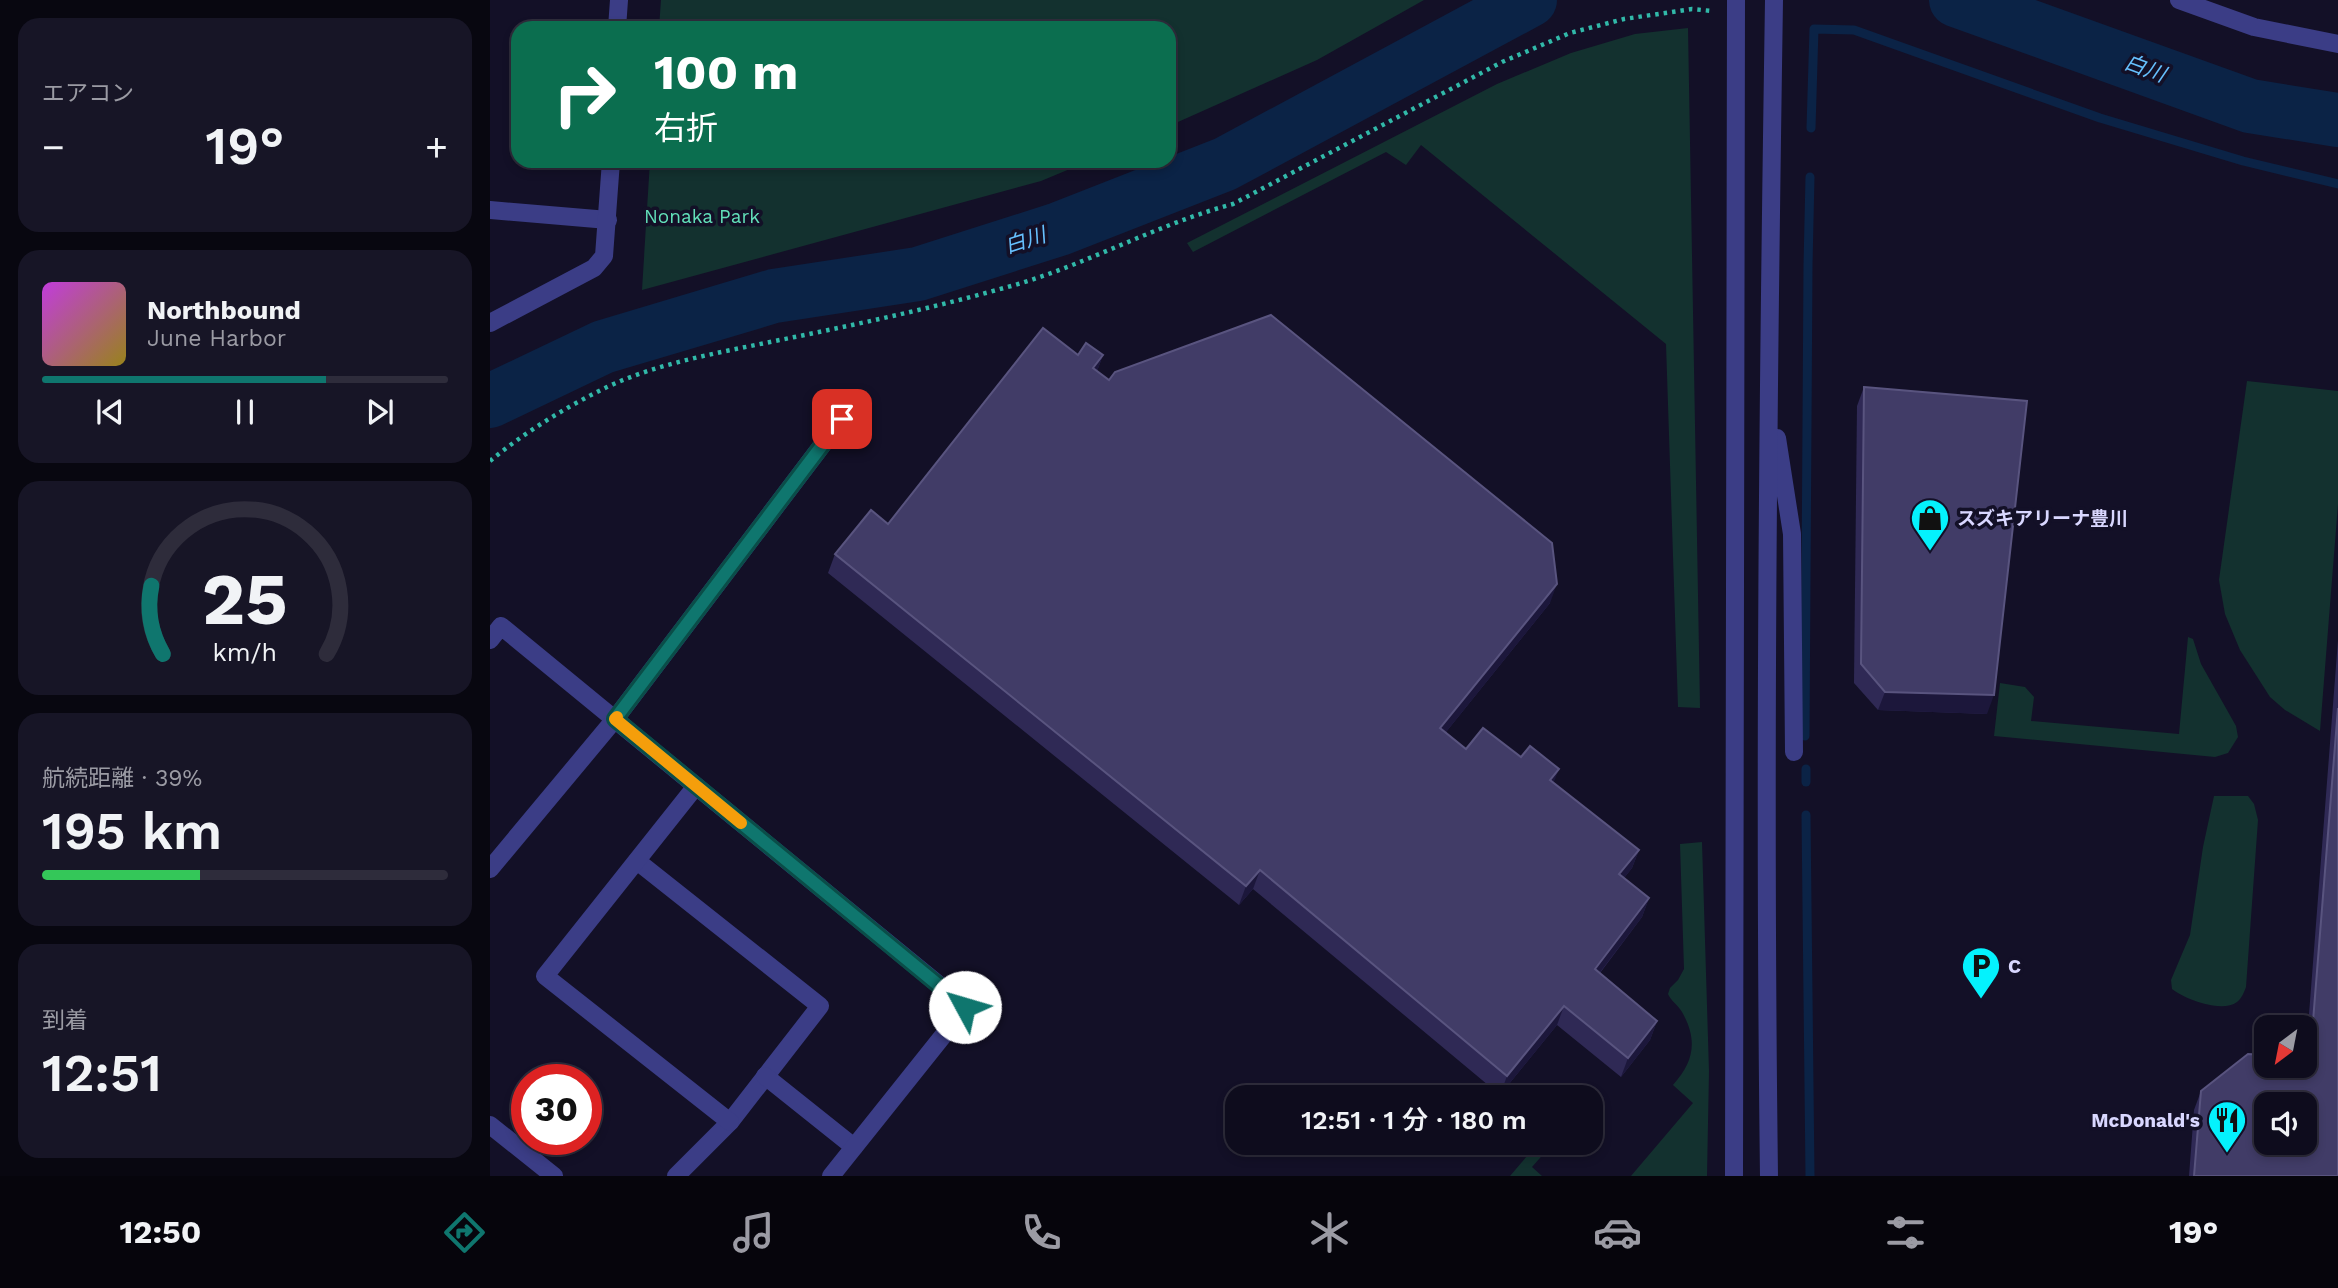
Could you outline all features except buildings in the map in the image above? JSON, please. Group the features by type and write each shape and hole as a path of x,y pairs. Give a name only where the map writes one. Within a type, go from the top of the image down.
{"street":[{"path":"618,21 619,0"},
{"path":"1769,1176 1766,919 1774,0"},
{"path":"2179,0 2254,27 2338,44"},
{"path":"1734,1176 1736,5"},
{"path":"490,323 594,268 604,257 611,168"},
{"path":"490,210 608,220"},
{"path":"1769,386 1792,534 1794,752"},
{"path":"490,869 615,719 842,419"},
{"path":"490,640 501,626 965,1007 831,1176"},
{"path":"696,786 545,976 730,1122"},
{"path":"637,861 820,1006 730,1122 676,1176"},
{"path":"765,1076 855,1147"},
{"path":"490,1125 554,1176"}],"path":[{"path":"490,461 520,438 596,393 658,368 1005,288 1061,270 1205,212 1233,204 1502,62 1570,33 1624,19 1736,5"}],"green space":[{"path":"661,0 1424,0 1317,60 1176,123 1176,21 660,21"},
{"path":"1688,28 1700,708 1678,707 1666,344 1421,145 1406,165 1386,152 1193,252 1187,243 1497,84 1571,53 1635,34"},
{"name":"Nonaka Park","path":"650,168 1072,168 1041,181 642,290"},
{"path":"2247,381 2338,391 2338,504 2320,731 2285,710 2270,697 2240,650 2225,614 2219,580"},
{"path":"2188,637 2193,639 2201,664 2236,726 2238,737 2228,753 2215,757 1994,736 2000,683 2025,687 2034,697 2031,721 2179,734"},
{"path":"2214,796 2248,796 2254,804 2258,820 2246,987 2237,1002 2222,1006 2204,1004 2186,997 2172,989 2171,980 2190,935 2203,847"},
{"path":"1702,842 1709,1071 1707,1176 1631,1176 1693,1103 1673,1085 1686,1068 1692,1041 1682,1012 1668,994 1684,969 1680,844"},
{"path":"1528,1155 1543,1155 1532,1167 1542,1176 1510,1176"}],"waterway":[{"name":"白川","path":"490,401 603,347 774,296 918,274 1059,229 1225,164 1530,0"},
{"name":"白川","path":"1956,0 2250,106 2338,120"},
{"path":"1811,128 1814,29 1854,30 2100,118 2243,161 2338,184"},
{"path":"1805,736 1810,177"},
{"path":"1806,769 1806,782"},
{"path":"1806,815 1810,1176"}],"slow traffic":[{"path":"617,717 615,719 652,751 741,823"}],"place":[{"name":"スズキアリーナ豊川","path":"1930,552"},
{"name":"C","path":"1981,1000"},
{"name":"McDonald's","path":"2227,1154"}],"route":[{"path":"842,419 615,719 965,1007"}]}
